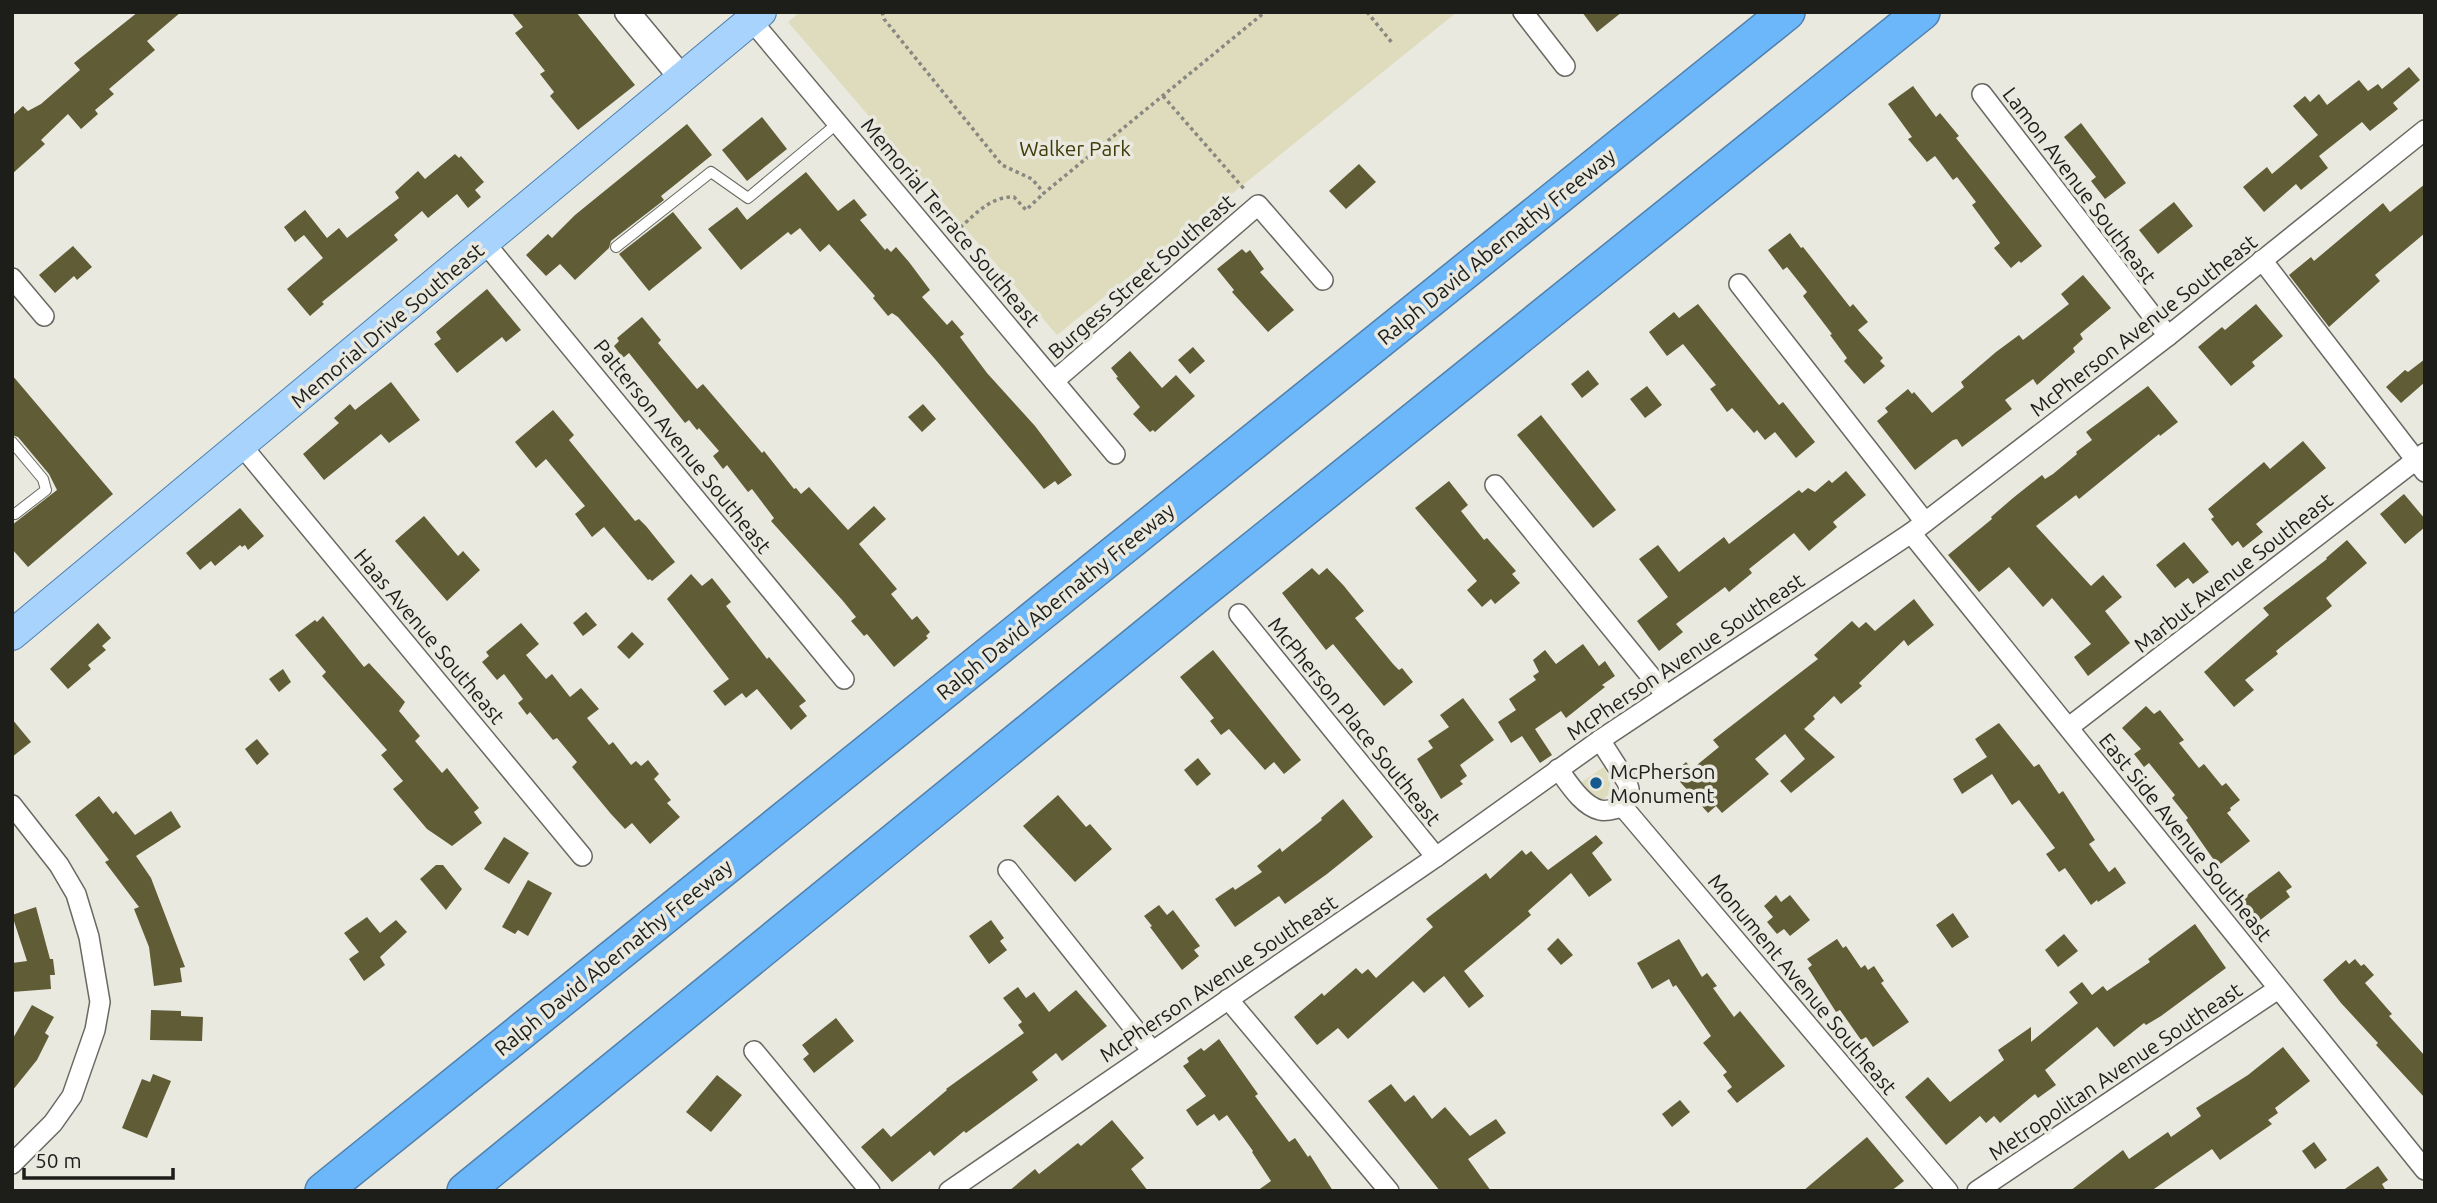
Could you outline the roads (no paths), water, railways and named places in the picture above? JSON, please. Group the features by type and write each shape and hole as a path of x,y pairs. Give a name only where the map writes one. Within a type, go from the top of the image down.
{"highway":[{"path":"1651,121 1766,12"},
{"name":"Ralph David Abernathy Freeway","path":"323,1191 1787,12"},
{"path":"465,1191 1198,594 1922,12"},
{"path":"1836,80 1942,12"},
{"path":"477,1191 539,1132"},
{"path":"298,1191 379,1145"}],"main road":[{"name":"Memorial Drive Southeast","path":"12,635 756,16"}],"street":[{"path":"627,12 681,77"},
{"path":"1523,12 1565,66"},
{"name":"Memorial Terrace Southeast","path":"756,16 838,123 1115,454"},
{"name":"Lamon Avenue Southeast","path":"1982,94 2168,336"},
{"name":"McPherson Avenue Southeast","path":"949,1191 1436,857 1558,769 1918,527 2168,336 2425,130"},
{"name":"Burgess Street Southeast","path":"1054,381 1258,205 1324,279"},
{"name":"Patterson Avenue Southeast","path":"485,243 844,679"},
{"path":"2262,260 2422,462"},
{"path":"12,278 44,316"},
{"name":"East Side Avenue Southeast","path":"1739,284 2069,727 2425,1170"},
{"name":"Haas Avenue Southeast","path":"242,446 582,856"},
{"name":"Marbut Avenue Southeast","path":"2069,727 2422,462"},
{"path":"1495,485 1666,695"},
{"name":"McPherson Place Southeast","path":"1239,614 1436,857"},
{"path":"1558,769 1592,806 1600,810 1623,807 1629,789 1627,782 1601,740"},
{"path":"12,805 59,865 76,894 89,937 100,1002 95,1030 72,1096 54,1123 12,1164"},
{"name":"Monument Avenue Southeast","path":"1623,807 1948,1191"},
{"path":"1008,870 1152,1051"},
{"name":"Metropolitan Avenue Southeast","path":"1976,1191 2278,989"},
{"path":"1228,999 1389,1191"},
{"path":"754,1051 870,1191"}],"lane":[{"path":"616,247 711,172 748,198 838,123"},
{"path":"12,442 43,479 46,490 12,514"}],"place":[{"name":"McPherson Monument","path":"1596,783"}],"park label":[{"name":"Walker Park","path":"1075,148"}]}
